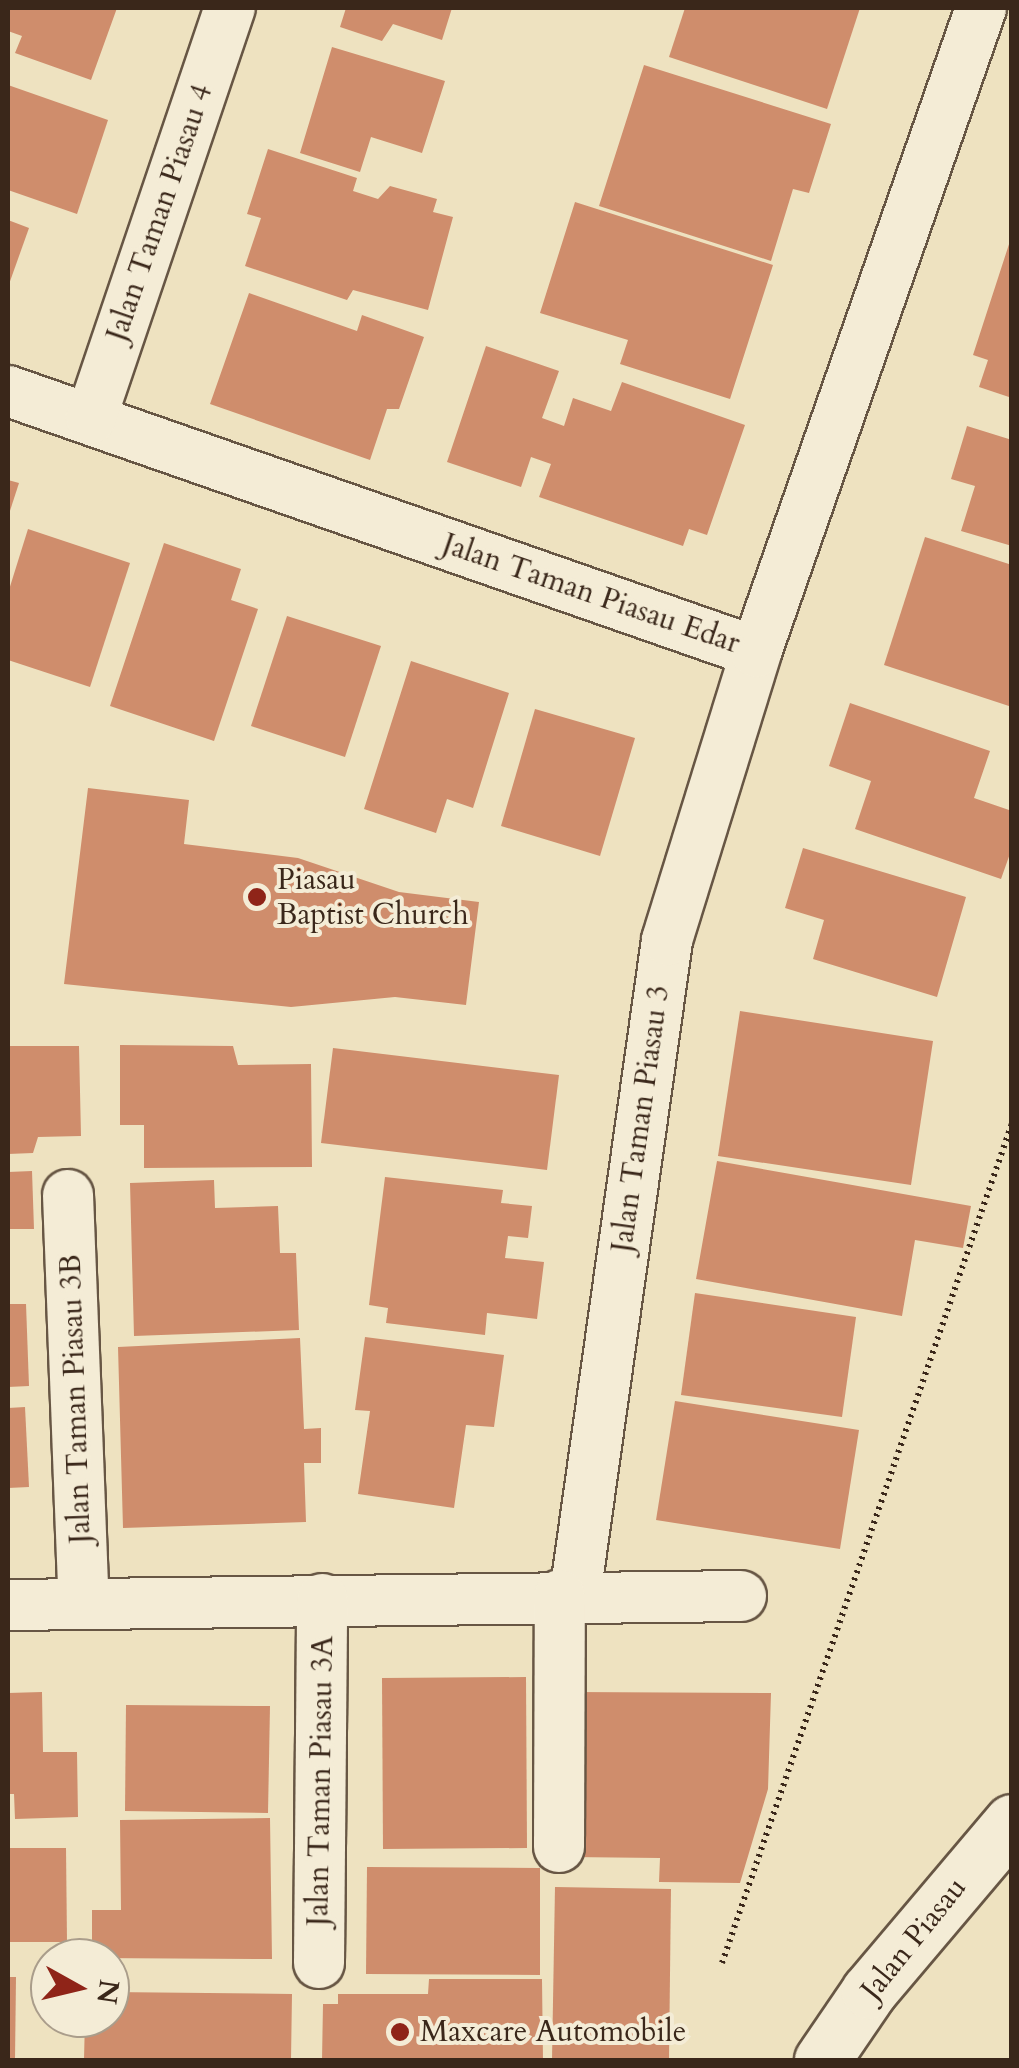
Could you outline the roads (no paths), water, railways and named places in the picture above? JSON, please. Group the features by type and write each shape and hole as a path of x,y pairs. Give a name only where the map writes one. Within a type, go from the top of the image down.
{"street":[{"name":"Jalan Taman Piasau 4","path":"91,418 230,8"},
{"name":"Jalan Taman Piasau Edar","path":"8,392 756,652 980,8"},
{"name":"Jalan Taman Piasau 3","path":"559,1848 568,1595 668,940 756,652"},
{"name":"Jalan Taman Piasau 3B","path":"68,1194 84,1603"},
{"path":"8,1605 568,1595 741,1596"},
{"name":"Jalan Taman Piasau 3A","path":"319,1964 322,1599"},
{"name":"Jalan Piasau","path":"822,2060 869,1992 1012,1822"}],"place":[{"name":"Piasau Baptist Church","path":"257,897"},
{"name":"Maxcare Automobile","path":"400,2032"}]}
